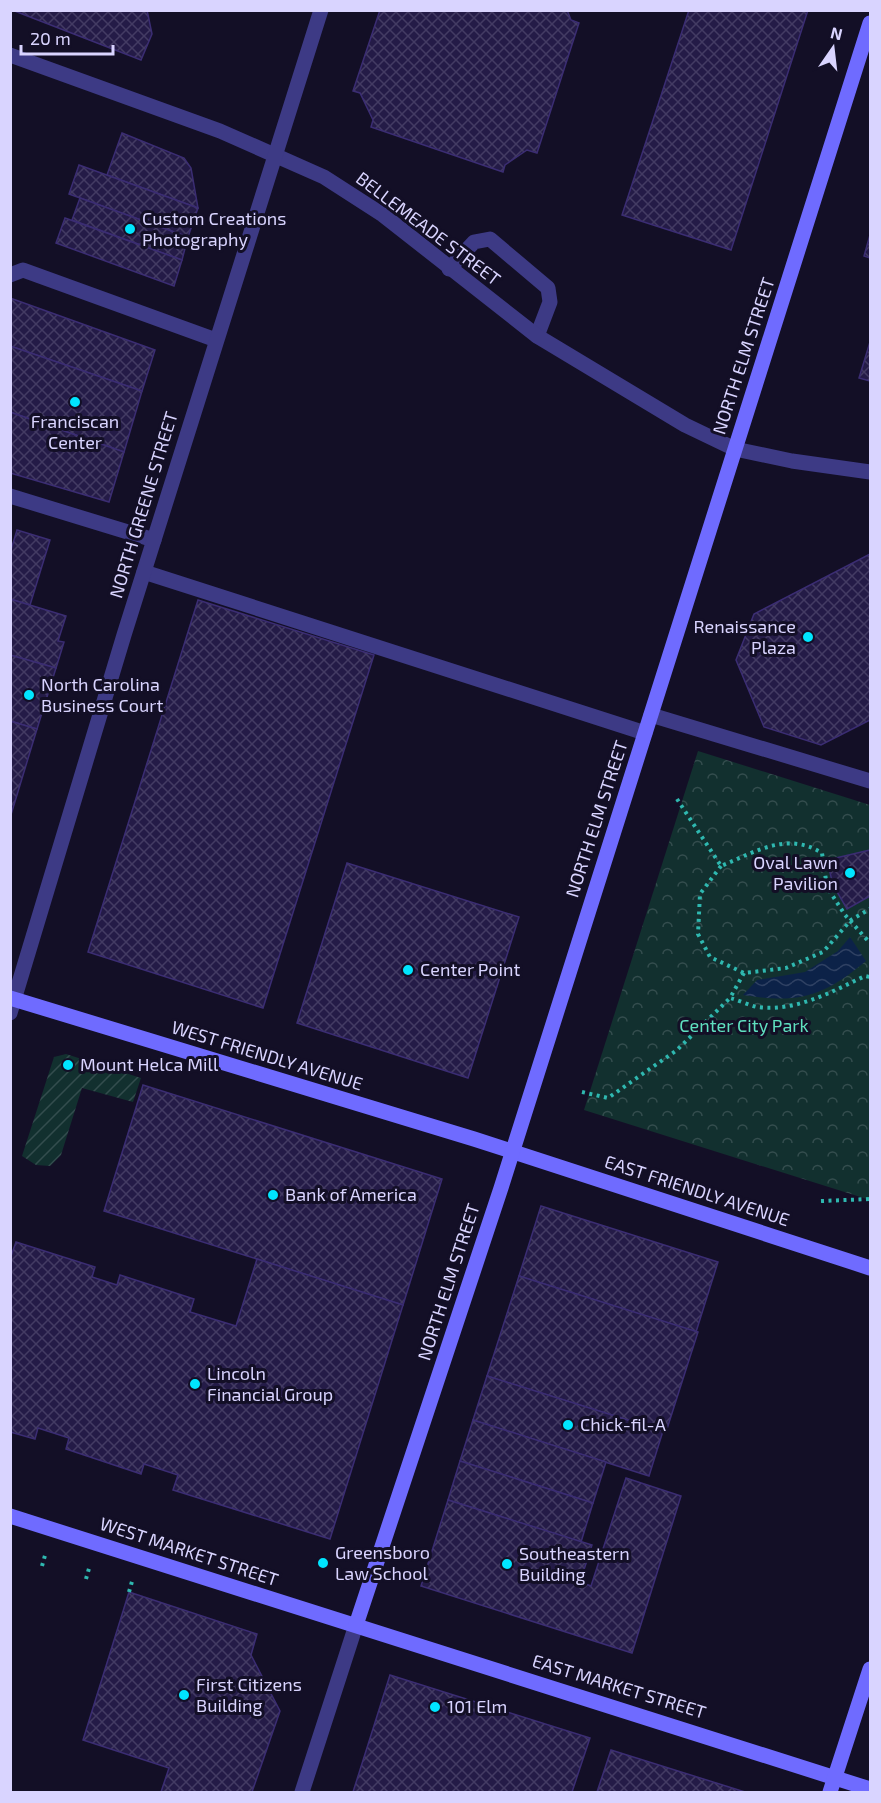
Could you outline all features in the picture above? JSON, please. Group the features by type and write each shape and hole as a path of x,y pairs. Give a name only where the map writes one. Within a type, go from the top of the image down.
{"main road":[{"name":"NORTH ELM STREET","path":"356,1625 512,1151 870,23"},
{"name":"WEST FRIENDLY AVENUE","path":"12,1003 512,1151"},
{"name":"EAST FRIENDLY AVENUE","path":"512,1151 870,1268"},
{"name":"WEST MARKET STREET","path":"10,1516 356,1625"},
{"name":"EAST MARKET STREET","path":"356,1625 870,1789"},
{"path":"830,1792 870,1669"}],"street":[{"name":"NORTH GREENE STREET","path":"12,1003 273,156 321,10"},
{"name":"BELLEMEADE STREET","path":"10,55 220,131 324,177 383,215 537,336 685,425 735,449 792,461 870,472"},
{"path":"449,269 474,242 490,239 548,288 550,302 537,336"},
{"path":"17,273 216,340"},
{"path":"10,496 154,540"},
{"path":"144,572 645,733"},
{"path":"651,715 870,781"},
{"path":"302,1792 356,1625"}],"path":[{"path":"677,799 720,866"},
{"path":"870,909 851,920 823,952 786,968 744,973 710,957 698,934 700,894 720,866 782,842 811,846 822,853 827,887 851,920 870,943"},
{"path":"582,1092 608,1098 677,1050 730,998 744,973"},
{"path":"730,998 757,1006 801,1004 828,995 865,976 870,977"},
{"path":"821,1201 870,1199"}],"green space":[{"name":"Center City Park","path":"698,751 870,805 870,1200 584,1110"},
{"path":"66,1054 141,1078 133,1102 82,1088 61,1155 50,1166 36,1165 22,1156 54,1057"}],"water":[{"path":"850,937 866,961 836,983 823,990 795,998 779,999 743,995 757,980 805,972 838,951"}],"building":[{"path":"12,10 147,10 152,34 141,60"},
{"path":"380,10 567,10 571,20 579,23 537,153 527,150 505,165 503,172 371,127 373,120 360,93 353,91"},
{"path":"689,10 808,10 731,250 622,215"},
{"path":"122,133 184,158 191,168 198,208 107,175"},
{"path":"79,165 198,208 188,237 69,194"},
{"name":"Custom Creations Photography","path":"80,198 188,237 182,260 72,220"},
{"path":"65,218 182,260 174,286 56,243"},
{"path":"870,235 870,258 864,256"},
{"path":"10,298 155,350 142,391 10,346"},
{"path":"870,342 870,381 859,378"},
{"name":"Franciscan Center","path":"10,346 142,391 124,452 10,412"},
{"path":"10,412 124,452 109,502 10,473"},
{"path":"17,530 50,540 30,605 10,599 10,553"},
{"name":"Renaissance Plaza","path":"870,554 870,720 821,745 764,727 736,660 754,614"},
{"path":"10,599 66,616 58,641 64,642 56,668 10,655"},
{"path":"198,600 374,655 263,1008 88,952"},
{"name":"North Carolina Business Court","path":"10,655 56,668 37,729 10,721"},
{"path":"10,721 37,729 10,818"},
{"name":"Oval Lawn Pavilion","path":"870,850 870,896 847,909 833,885 827,860"},
{"name":"Center Point","path":"347,863 519,917 468,1078 297,1023"},
{"name":"Bank of America","path":"143,1085 442,1179 403,1305 104,1211"},
{"path":"541,1206 718,1262 696,1332 519,1276"},
{"name":"Lincoln Financial Group","path":"16,1242 95,1267 92,1277 117,1285 120,1275 194,1299 190,1312 236,1326 257,1259 403,1305 330,1539 173,1490 178,1475 144,1464 141,1474 66,1449 69,1438 38,1428 35,1439 10,1432 10,1259"},
{"path":"519,1276 698,1332 666,1432 487,1376"},
{"name":"Chick-fil-A","path":"487,1376 663,1431 649,1476 473,1420"},
{"path":"473,1420 606,1462 593,1503 460,1461"},
{"path":"460,1461 593,1503 581,1542 448,1500"},
{"name":"Southeastern Building","path":"626,1478 681,1496 632,1653 421,1586 448,1500 592,1545 580,1582 591,1586"},
{"name":"First Citizens Building","path":"129,1592 257,1634 251,1655 280,1711 252,1792 161,1792 169,1768 83,1740"},
{"name":"101 Elm","path":"390,1675 590,1738 572,1792 353,1792"},
{"path":"611,1750 745,1792 597,1792"}],"place":[{"name":"Custom Creations Photography","path":"130,229"},
{"name":"Franciscan Center","path":"75,402"},
{"name":"Renaissance Plaza","path":"808,637"},
{"name":"North Carolina Business Court","path":"29,695"},
{"name":"Oval Lawn Pavilion","path":"850,873"},
{"name":"Center Point","path":"408,970"},
{"name":"Mount Helca Mill","path":"68,1065"},
{"name":"Bank of America","path":"273,1195"},
{"name":"Lincoln Financial Group","path":"195,1384"},
{"name":"Chick-fil-A","path":"568,1425"},
{"name":"Greensboro Law School","path":"323,1563"},
{"name":"Southeastern Building","path":"507,1564"},
{"name":"First Citizens Building","path":"184,1695"},
{"name":"101 Elm","path":"435,1707"}]}
